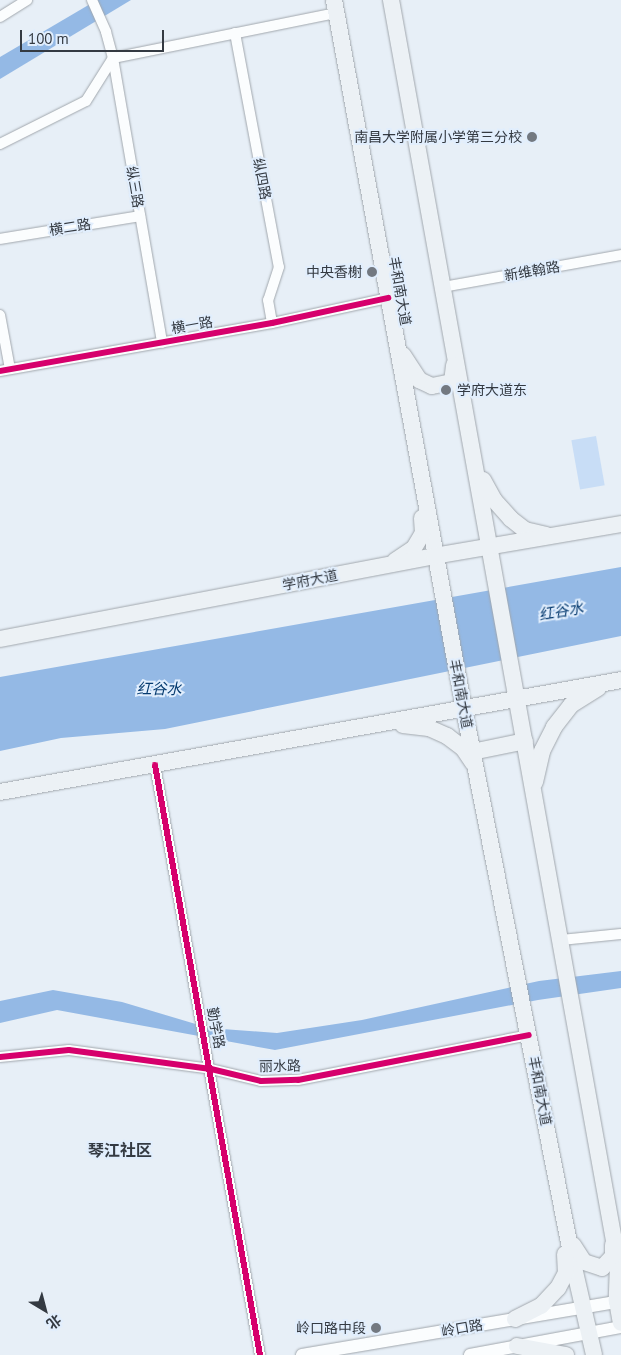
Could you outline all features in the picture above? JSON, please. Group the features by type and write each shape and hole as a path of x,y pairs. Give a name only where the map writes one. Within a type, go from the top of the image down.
{"main road":[{"path":"391,0 603,1176 616,1226 621,1323"},
{"name":"丰和南大道","path":"336,6 434,556 567,1234 585,1307 594,1355"},
{"path":"396,339 408,367 419,380 432,386 441,386 452,382 455,375 451,330"},
{"path":"476,466 494,500 511,519 525,530 553,536"},
{"path":"375,567 402,558 423,533 422,484"},
{"name":"学府大道","path":"0,639 434,556 490,548 621,524"},
{"path":"0,792 386,723 462,702 517,698 614,681"},
{"path":"534,789 542,751 554,727 571,705 614,681"},
{"path":"386,723 429,728 447,736 463,748 474,760 525,741"},
{"path":"551,1149 570,1198 584,1262 585,1307"},
{"path":"515,1319 540,1306 558,1288 566,1272 559,1189"},
{"path":"567,1234 584,1262 594,1268 607,1266 614,1256 616,1226"},
{"path":"516,1346 566,1355"}],"street":[{"name":"纵三路","path":"92,0 106,32 113,58 162,342"},
{"path":"0,17 25,1"},
{"path":"0,144 86,101 113,58 235,33 336,6"},
{"name":"纵四路","path":"235,33 279,267 268,300 272,323"},
{"name":"横二路","path":"0,239 140,216"},
{"name":"新维翰路","path":"443,287 621,255"},
{"name":"横一路","path":"5,370 272,323 388,298"},
{"path":"0,315 5,370"},
{"name":"勤学路","path":"155,765 211,1069 260,1355"},
{"path":"561,940 621,934"},
{"name":"丽水路","path":"0,1058 69,1050 211,1069 261,1082 298,1080 529,1035"},
{"name":"岭口路","path":"302,1355 619,1301"},
{"name":"岭口路","path":"470,1355 621,1327"}],"shaded area":[{"path":"596,436 605,485 580,490 571,440"}],"water":[{"path":"97,0 131,0 0,79 0,57"},
{"name":"红谷水","path":"621,567 621,636 165,729 61,738 0,751 0,677"},
{"path":"621,971 621,988 538,1000 275,1050 57,1010 0,1023 0,1001 53,990 122,1002 209,1028 277,1033 362,1020 539,981"}],"cycle path":[{"path":"0,371 272,323 388,298"},
{"path":"155,765 260,1355"},
{"path":"0,1057 69,1050 211,1069 261,1081 298,1080 529,1035"}],"place":[{"name":"南昌大学附属小学第三分校","path":"532,137"},
{"name":"中央香榭","path":"372,272"},
{"name":"学府大道东","path":"446,390"},
{"name":"岭口路中段","path":"376,1328"}],"district":[{"name":"琴江社区","path":"120,1150"}]}
